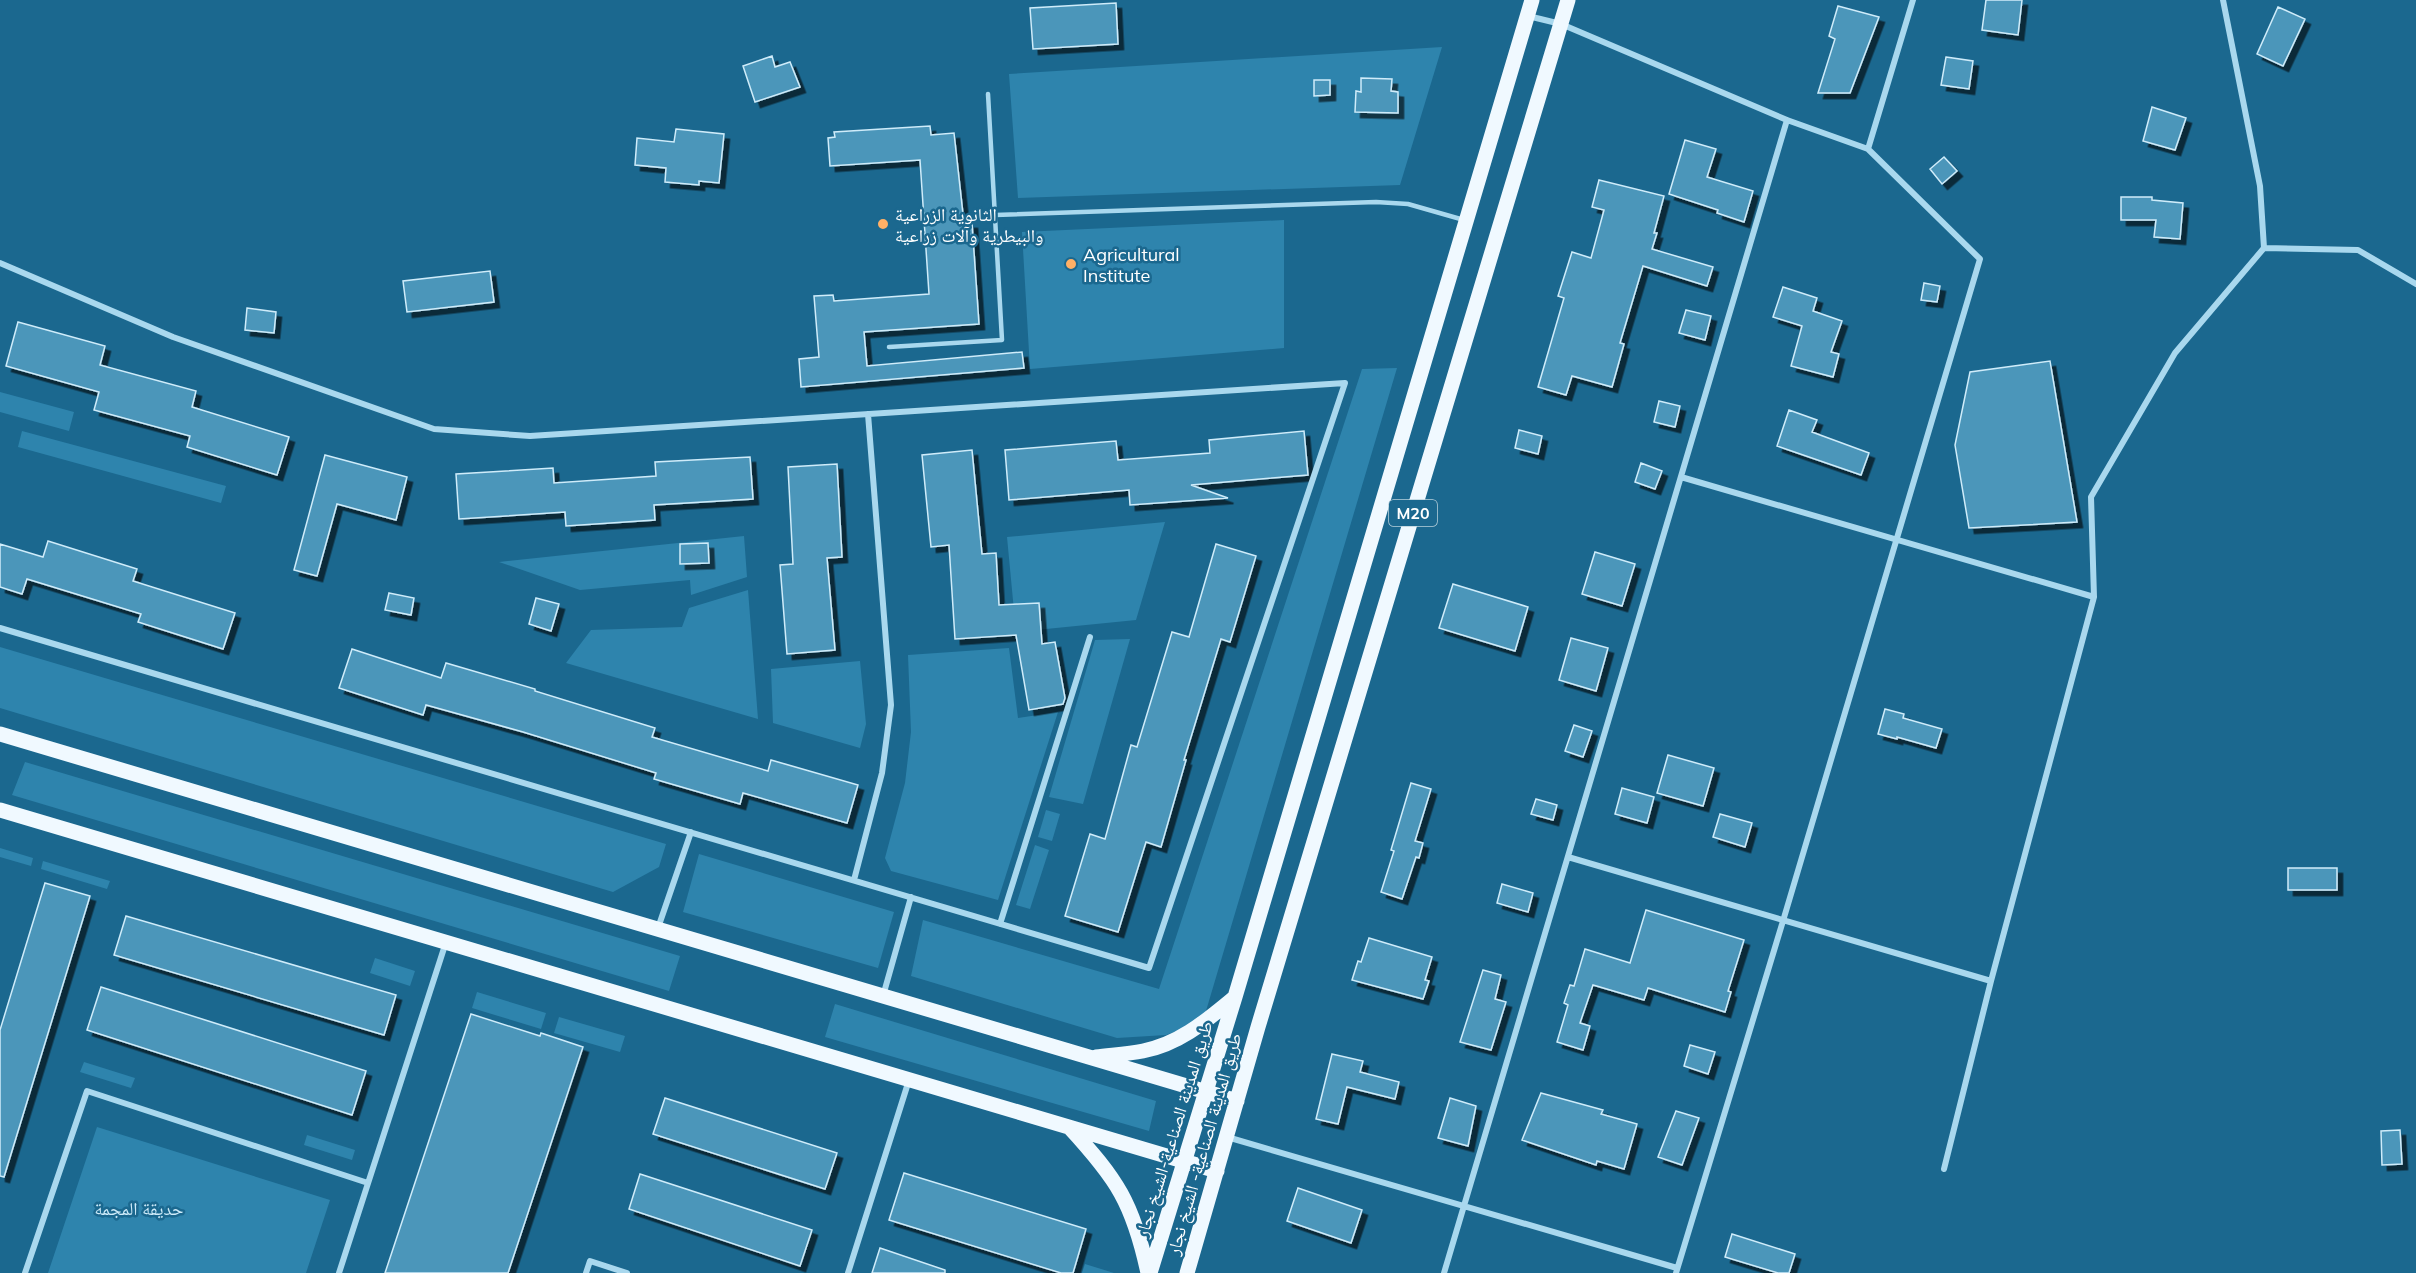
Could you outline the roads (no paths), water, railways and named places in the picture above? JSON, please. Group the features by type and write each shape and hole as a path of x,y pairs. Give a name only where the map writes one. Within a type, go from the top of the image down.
{"main road":[{"name":"M20","path":"1235,997 1532,0"},
{"name":"M20","path":"1561,24 1568,0"},
{"name":"طريق المدينة الصناعية- الشيخ نجار","path":"1187,1273 1258,1027 1561,24"},
{"path":"0,734 1237,1101"},
{"path":"0,810 1217,1170"},
{"path":"1090,1058 1144,1051 1165,1045 1204,1023 1235,997"},
{"name":"طريق المدينة الصناعية-الشيخ نجار","path":"1149,1273 1235,997"},
{"path":"1070,1127 1098,1158 1122,1194 1139,1233 1149,1273"}],"street":[{"path":"1868,149 1913,0"},
{"path":"1944,1169 1991,981 2094,597 2091,497 2175,352 2265,248 2260,186 2223,0"},
{"path":"1227,1137 1677,1270 1784,921 1980,259 1868,149 1787,120 1561,24 1528,16"},
{"path":"1444,1273 1787,120"},
{"path":"2265,248 2358,250 2416,284"},
{"path":"0,263 173,337 434,429 530,436 1345,383 1149,968 0,628"},
{"path":"854,880 882,773 891,705 868,414"},
{"path":"1681,477 2094,597"},
{"path":"1000,924 1090,637"},
{"path":"657,930 691,832"},
{"path":"1568,858 1991,981"},
{"path":"882,996 911,897"},
{"path":"339,1273 446,942"},
{"path":"848,1273 909,1079"},
{"path":"25,1273 87,1091 368,1183"},
{"path":"586,1273 590,1261 627,1273"}],"lane":[{"path":"889,347 1002,340 988,94"},
{"path":"995,215 1376,202 1408,204 1467,221"}],"place":[{"name":"الثانوية الزراعية والبيطرية وآلات زراعية","path":"883,224"},
{"name":"Agricultural Institute","path":"1071,264"}],"park label":[{"name":"حديقة المجمة","path":"139,1208"}]}
